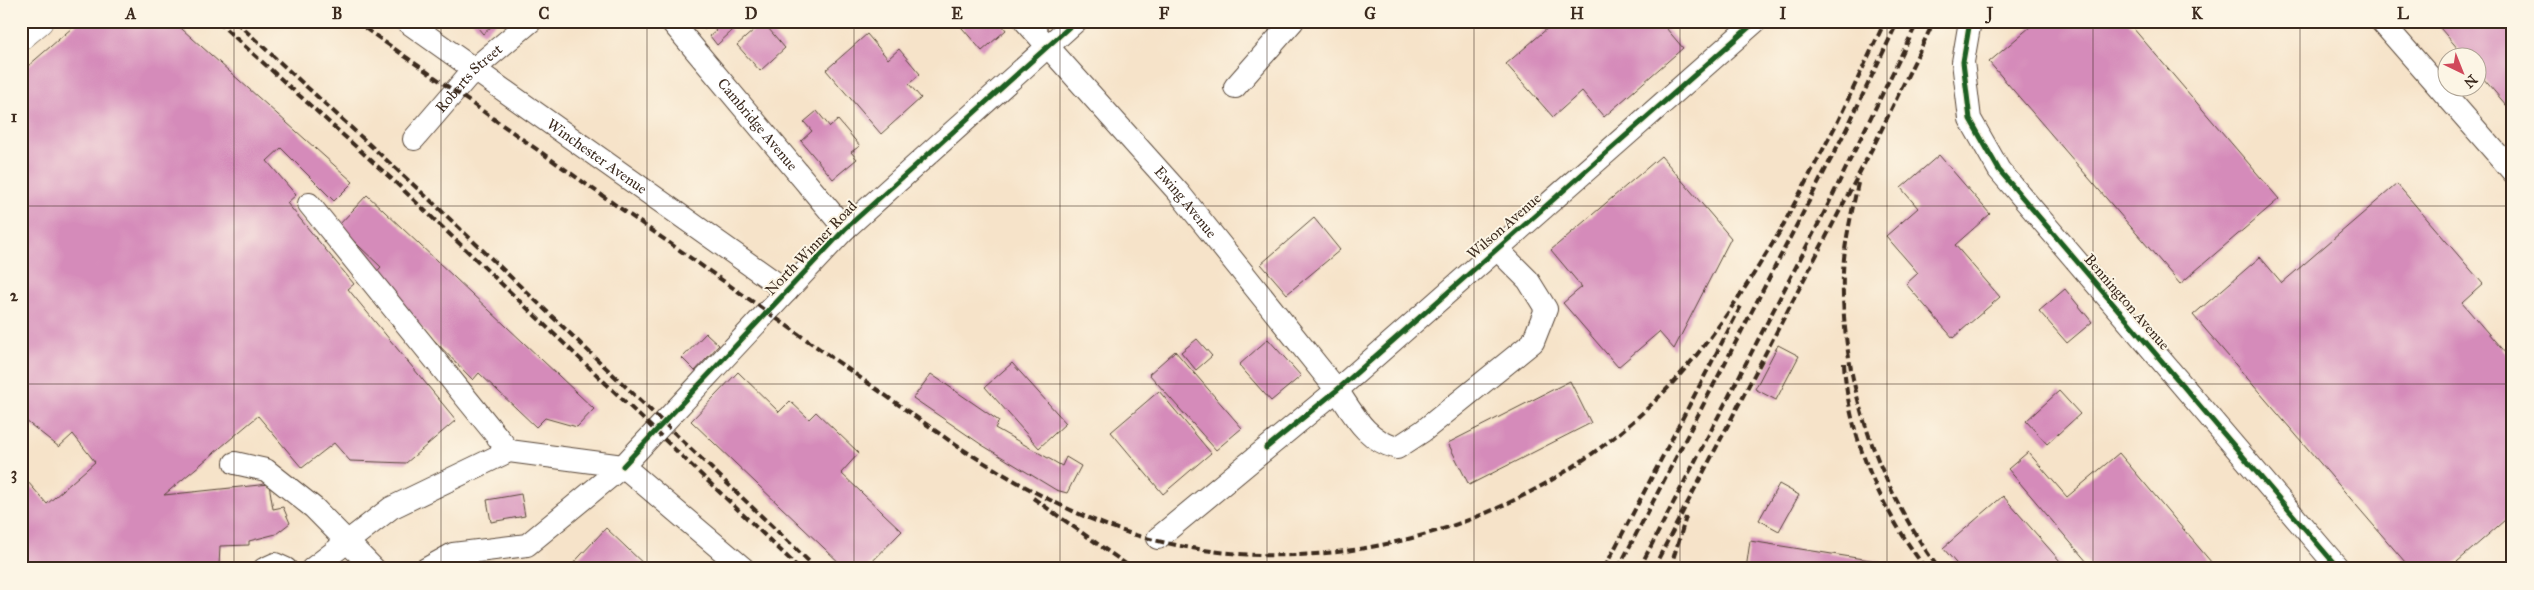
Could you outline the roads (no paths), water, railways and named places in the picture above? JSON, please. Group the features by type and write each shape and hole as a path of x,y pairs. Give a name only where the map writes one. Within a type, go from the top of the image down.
{"main road":[{"path":"21,36 38,21"}],"street":[{"name":"Winchester Avenue","path":"406,21 787,291"},
{"name":"Roberts Street","path":"414,139 474,69 531,21"},
{"name":"Cambridge Avenue","path":"671,21 845,229"},
{"name":"Ewing Avenue","path":"1026,21 1179,193 1337,390 1360,424 1382,444 1397,448 1423,431 1533,342 1546,309 1528,280 1497,249"},
{"name":"North Winner Road","path":"426,569 453,554 527,546 623,466 845,229 1076,21"},
{"path":"1235,87 1293,21"},
{"name":"Wilson Avenue","path":"1158,538 1337,390 1756,21"},
{"name":"Bennington Avenue","path":"1970,21 1963,62 1970,119 1999,170 2339,569"},
{"path":"2381,21 2513,172"},
{"path":"309,204 509,451"},
{"path":"312,569 391,508 509,451 623,466 744,569"},
{"path":"235,463 266,470 314,508 374,569"},
{"path":"264,569 275,564 286,569"}],"railway":[{"path":"217,21 395,182 800,569"},
{"path":"235,21 431,201 817,569"},
{"path":"355,21 967,453"},
{"path":"1781,229 1837,123 1885,21"},
{"path":"1618,569 1847,128 1898,21"},
{"path":"1639,569 1825,211 1918,21"},
{"path":"1653,569 1875,143 1934,21"},
{"path":"1858,183 1847,239 1843,273 1848,352 1856,391 1867,429 1897,502 1939,569"},
{"path":"962,449 1022,485 1085,516 1129,533 1199,549 1270,555 1340,552 1410,539 1477,517 1541,486 1601,447 1655,401 1692,360 1726,316 1785,223"},
{"path":"1604,569 1742,304"},
{"path":"1844,363 1852,418 1870,472 1895,522 1926,569"},
{"path":"1033,498 1133,569"},
{"path":"1670,569 1686,517"}]}
